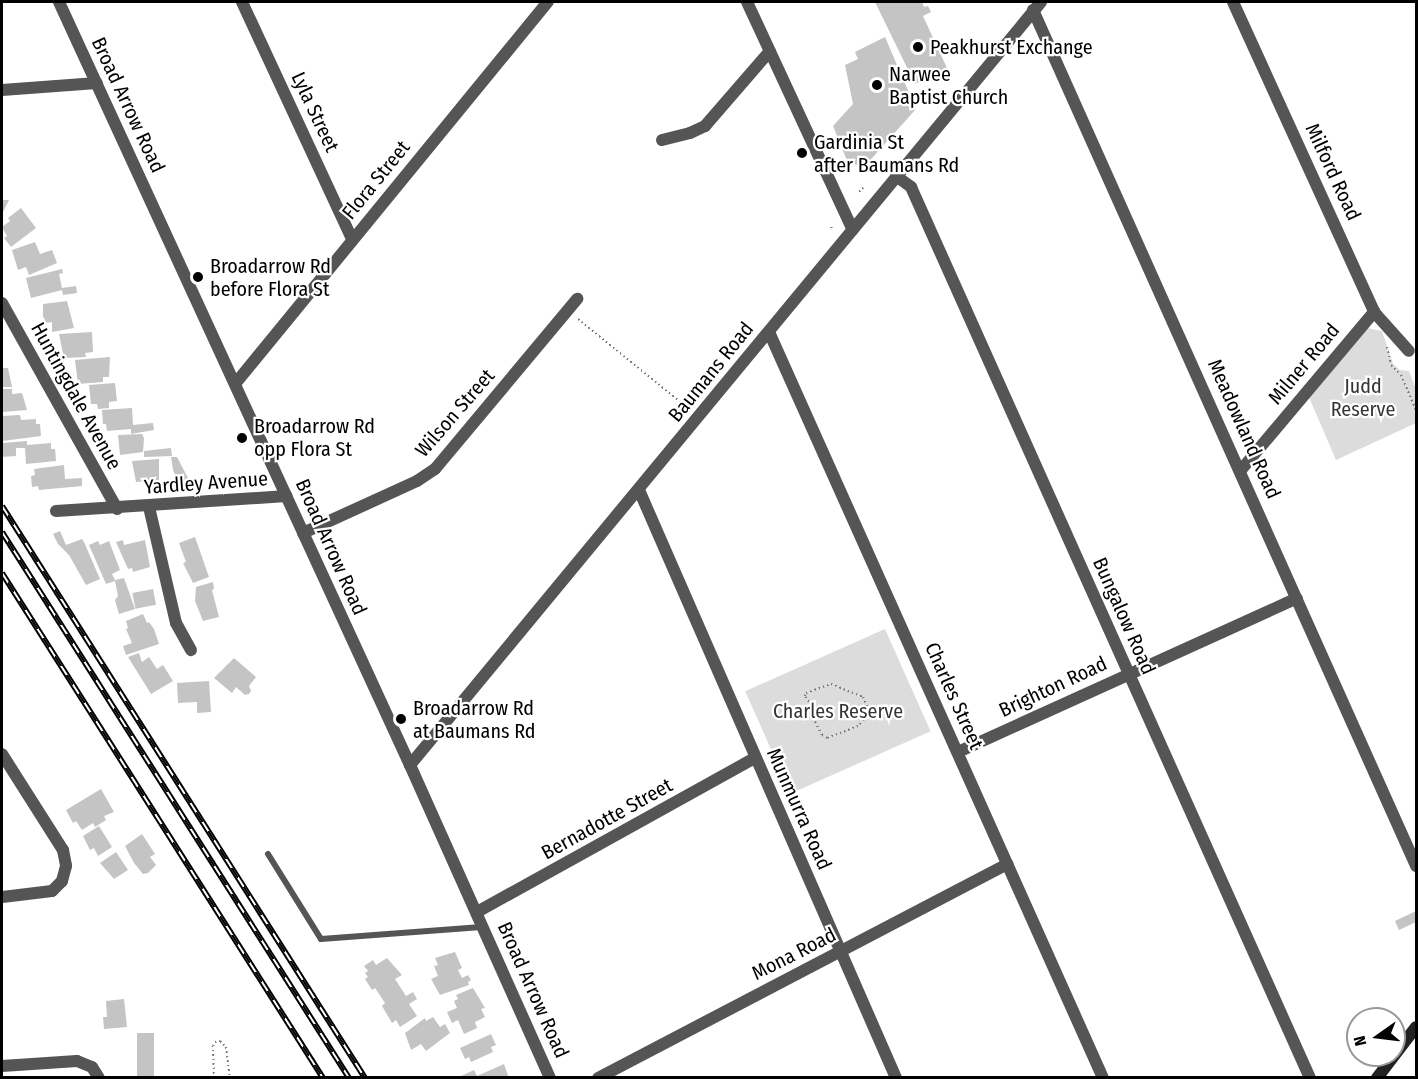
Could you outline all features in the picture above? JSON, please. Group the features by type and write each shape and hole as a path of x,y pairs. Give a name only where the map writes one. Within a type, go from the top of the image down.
{"main road":[{"path":"1377,1077 1416,1027"}],"street":[{"name":"Broad Arrow Road","path":"59,2 410,765 550,1077"},
{"name":"Lyla Street","path":"242,2 352,239"},
{"name":"Flora Street","path":"235,384 548,2"},
{"path":"747,2 853,230"},
{"name":"Milford Road","path":"1233,2 1374,312 1410,351"},
{"name":"Baumans Road","path":"410,765 699,418 1037,6"},
{"name":"Meadowland Road","path":"1037,6 1416,866"},
{"path":"662,140 690,133 705,126 770,51"},
{"path":"2,90 97,83"},
{"name":"Bungalow Road","path":"896,176 911,187 1310,1077"},
{"name":"Wilson Street","path":"303,533 417,481 435,469 577,299"},
{"name":"Huntingdale Avenue","path":"2,303 117,508"},
{"name":"Milner Road","path":"1241,470 1374,312"},
{"name":"Charles Street","path":"769,332 1103,1077"},
{"name":"Munmurra Road","path":"639,490 896,1077"},
{"name":"Yardley Avenue","path":"56,511 149,507 287,496"},
{"path":"149,507 176,623 191,650"},
{"name":"Brighton Road","path":"958,752 1297,598"},
{"path":"2,754 66,858 65,874 59,887 52,891 2,897"},
{"name":"Bernadotte Street","path":"477,912 755,758"},
{"name":"Mona Road","path":"598,1077 1007,864"},
{"path":"2,1066 77,1061 92,1067 99,1077"}],"lane":[{"path":"268,854 321,939 483,927"}],"path":[{"path":"860,192 864,187"},
{"path":"568,310 699,418"},
{"path":"1386,341 1391,365 1401,375 1416,410"},
{"path":"831,684 863,697 870,709 867,717 858,726 825,738 814,720 814,709 805,696 806,693 831,684"},
{"path":"214,1077 213,1046 215,1042 220,1041 226,1047 230,1077"}],"green space":[{"name":"Judd Reserve","path":"1367,328 1382,331 1393,364 1400,370 1409,371 1416,389 1416,423 1336,460 1308,395"},
{"name":"Charles Reserve","path":"885,629 931,731 791,794 745,691"}],"building":[{"name":"Peakhurst Exchange","path":"875,2 922,2 924,7 928,6 931,12 923,16 947,68 915,84"},
{"name":"Narwee Baptist Church","path":"885,37 916,109 865,166 848,163 833,126 853,104 845,65 858,59 855,52"},
{"path":"2,200 9,200 2,214"},
{"path":"21,208 36,228 11,247 4,238 7,236 2,227 10,221 8,218"},
{"path":"35,242 40,254 52,250 57,263 29,275 26,267 18,270 12,250"},
{"path":"62,269 63,273 59,274 62,288 76,286 77,293 63,295 62,290 31,298 26,278"},
{"path":"67,301 74,328 52,332 52,322 46,323 43,316 43,304"},
{"path":"92,332 93,352 85,353 86,357 64,358 59,334"},
{"path":"110,357 109,377 103,377 103,382 78,384 75,360"},
{"path":"2,368 8,368 12,387 2,387"},
{"path":"115,383 117,401 109,402 109,408 98,409 97,404 91,404 89,385"},
{"path":"2,389 12,389 12,394 22,393 27,410 2,412"},
{"path":"132,408 133,425 153,423 154,430 131,434 131,429 107,431 106,424 103,424 102,410"},
{"path":"20,415 21,420 36,419 36,424 40,424 41,436 2,441 2,416"},
{"path":"142,434 143,452 120,455 118,435"},
{"path":"27,441 27,445 51,443 51,449 55,449 56,461 26,464 25,448 16,448 16,456 2,457 2,443"},
{"path":"171,448 172,456 144,457 144,451"},
{"path":"171,457 177,457 188,478 179,483 173,470"},
{"path":"159,459 159,480 136,482 132,461"},
{"path":"64,465 65,479 82,478 82,486 39,490 38,486 32,487 31,476 35,475 34,469"},
{"path":"60,531 66,545 82,539 100,579 86,585 69,555 58,544 53,534"},
{"path":"195,537 209,577 193,583 183,563 186,562 179,543"},
{"path":"123,540 124,545 145,540 150,567 133,572 132,568 128,569 116,542"},
{"path":"98,541 100,545 109,541 120,570 112,574 115,580 124,578 135,609 119,614 115,600 118,596 115,581 106,584 89,545"},
{"path":"213,582 214,589 212,590 219,617 203,621 195,601 196,587"},
{"path":"153,589 156,605 135,609 132,593"},
{"path":"143,614 147,623 149,622 154,629 159,644 126,655 123,646 132,643 126,629 128,628 126,621"},
{"path":"139,653 142,662 149,657 157,669 163,665 173,681 151,694 128,657"},
{"path":"234,658 256,677 249,686 251,691 249,694 245,695 236,687 232,693 214,678"},
{"path":"209,681 211,712 197,713 197,702 178,703 177,683"},
{"path":"101,789 114,812 104,816 106,820 95,827 93,823 82,830 76,821 73,823 66,810"},
{"path":"99,826 112,847 98,856 94,848 90,850 83,836"},
{"path":"142,834 155,854 150,857 156,865 148,873 143,874 125,846"},
{"path":"116,852 128,870 114,879 100,863"},
{"path":"1416,911 1416,922 1399,930 1395,921"},
{"path":"455,952 462,968 458,970 462,978 468,975 471,980 468,982 469,985 440,995 431,979 438,976 434,966 438,965 435,958"},
{"path":"387,958 402,975 395,979 406,996 413,992 417,999 409,1004 417,1016 400,1027 396,1020 392,1023 382,1006 385,1003 375,988 372,990 365,979 368,977 365,973 368,971 364,966 373,960 376,965"},
{"path":"473,988 485,1008 481,1009 485,1017 475,1022 477,1028 464,1034 458,1020 452,1023 447,1012 457,1008 454,1001 458,999 456,995"},
{"path":"124,999 127,1027 104,1029 103,1017 107,1017 106,1001"},
{"path":"433,1017 440,1027 445,1024 450,1033 426,1051 421,1044 411,1050 405,1033 425,1018 426,1021"},
{"path":"137,1033 154,1033 154,1078 137,1078"},
{"path":"491,1034 496,1045 491,1047 493,1052 471,1062 469,1057 465,1059 460,1048"},
{"path":"504,1064 509,1078 457,1078 474,1070 477,1076"}],"railway":[{"path":"2,506 365,1078"},
{"path":"2,532 349,1078"},
{"path":"2,573 323,1078"}],"place":[{"name":"Peakhurst Exchange","path":"918,47"},
{"name":"Narwee Baptist Church","path":"877,85"},
{"name":"Gardinia St after Baumans Rd","path":"802,153"},
{"name":"Broadarrow Rd before Flora St","path":"198,277"},
{"name":"Broadarrow Rd opp Flora St","path":"242,438"},
{"name":"Broadarrow Rd at Baumans Rd","path":"401,719"}]}
